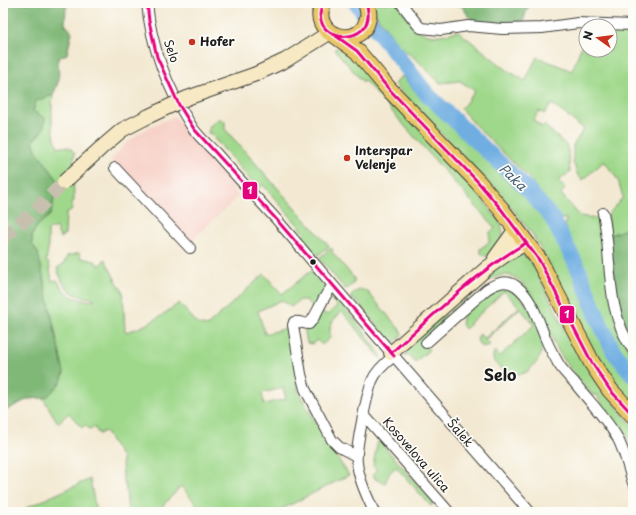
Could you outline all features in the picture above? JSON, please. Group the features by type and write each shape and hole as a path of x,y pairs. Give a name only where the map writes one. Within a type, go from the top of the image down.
{"main road":[{"path":"319,6 321,20 324,27 353,29"},
{"path":"64,182 122,130 188,98 256,74 353,29"},
{"path":"353,29 388,88 478,182 516,228 539,260 592,363 610,390 633,415"},
{"path":"487,268 516,228"},
{"path":"392,354 487,268 526,242"}],"street":[{"name":"Selo","path":"147,3 149,21 157,57 179,105"},
{"path":"401,3 421,28 441,30 468,26 502,29 542,28 578,23 633,25"},
{"name":"Šalek","path":"179,105 194,129 276,219 530,512"},
{"path":"115,168 190,248"},
{"path":"603,213 607,228 611,290 621,331 633,350"},
{"path":"426,343 488,289 497,283 505,282 514,285 528,300 559,364 600,413 616,436 623,450 633,483"},
{"path":"333,286 321,304 315,317 309,324 304,324 298,321 294,322 293,325 304,390 332,440 339,447 356,456"},
{"name":"Kosovelova ulica","path":"374,512 359,474 356,456 372,381 392,354"},
{"name":"Kosovelova ulica","path":"364,415 449,512"}],"shaded area":[{"path":"174,116 237,185 232,189 239,196 189,243 111,160 126,143 144,130"}],"green space":[{"path":"3,3 71,3 66,8 65,24 72,32 67,54 58,58 59,80 53,95 36,101 33,111 45,118 44,128 33,141 36,150 61,185 55,193 51,214 37,226 32,235 32,244 38,253 64,373 61,382 48,396 43,398 28,399 3,412"},
{"path":"368,3 397,3 416,28 428,35 445,34 458,31 507,70 525,81 537,57 572,71 578,55 578,58 618,58 618,29 633,30 633,224 631,226 610,235 608,215 623,197 618,180 604,161 583,180 578,176 573,162 573,145 584,129 552,104 544,114 539,111 533,120 542,127 544,125 566,145 570,172 558,181 565,188 561,194 580,216 601,219 628,349 633,355 633,371 616,348 603,323 606,320 581,267 582,262 568,236 565,225 566,219 554,218 530,189 533,182 478,128 461,109 475,91 460,81 440,83 417,60 399,46"},
{"path":"438,3 533,3 527,9 522,26 476,22 469,17 462,6"},
{"path":"341,47 347,49 462,174 497,218 501,224 503,234 502,239 489,257 484,256 480,249 489,242 490,232 495,228 364,80 363,82 334,49"},
{"path":"402,76 422,99 506,174 525,193 546,218 569,259 600,331 614,357 633,381 633,406 603,368 532,234 507,202 394,84"},
{"path":"53,95 52,121 58,147 69,147 75,153 73,163 74,201 72,203 72,210 66,213 65,234 60,238 56,227 48,230 48,250 46,261 49,263 52,281 57,280 64,291 76,298 94,301 94,298 86,298 74,294 62,281 57,268 64,264 67,256 79,253 81,258 95,261 99,266 105,259 123,292 125,332 147,324 179,303 198,324 207,326 264,274 282,294 311,271 327,289 315,311 306,300 300,300 291,307 282,300 258,311 265,334 288,328 298,374 298,391 327,443 349,475 276,512 203,512 181,486 157,512 128,512 126,489 123,479 122,458 105,431 99,434 94,427 91,430 85,425 82,428 69,413 58,423 43,398 48,396 64,373 38,253 32,244 32,235 37,226 51,214 55,193 61,185 36,150 33,141 44,128 33,111 36,101","holes":["283,388 286,399 264,404 262,393"]},
{"path":"218,119 225,122 225,129 329,246 317,256 300,238 305,233 263,185 258,189 222,146 216,141 212,134 208,133 210,126"},
{"path":"633,224 633,345 617,307 610,235"},
{"path":"331,248 333,250 332,252 354,278 354,283 348,288 345,289 319,258"},
{"path":"520,253 531,261 569,337 581,357 632,425 633,448 626,434 599,400 598,395 592,395 562,357 537,305 525,286 519,280 509,275 498,276 476,290 452,314 449,311 456,307 502,264"},
{"path":"504,287 515,293 524,301 536,322 542,340 540,357 528,371 521,374 514,374 504,370 493,360 495,351 500,356 534,325 520,308 485,340 490,345 487,347 480,346 477,338 480,334 484,339 519,307 504,291 465,329 462,322 463,315 490,292"},
{"path":"359,290 367,291 401,331 402,335 395,342 390,343 383,338 385,336 356,300 353,302 351,298 352,294"},
{"path":"330,293 332,293 356,321 381,355 381,359 342,311 331,325 331,337 322,345 317,340 312,344 307,343 304,326 321,312 327,315 337,306 330,298 332,296"},
{"path":"446,314 449,317 422,342 429,350 415,362 408,354 405,356 405,351 403,349"},
{"path":"379,435 384,441 382,444 434,503 431,506 396,467 390,472 385,483 375,479 373,474 377,471 373,465"},
{"path":"90,479 96,512 28,512 26,508"}],"waterway":[{"name":"Paka","path":"356,3 427,94 529,191 552,218 578,268 599,321 614,352 633,375"}],"tunnel":[{"path":"3,237 35,211 64,182"}],"transit line":[{"name":"1","path":"147,3 149,21 157,57 179,105 194,129 276,219 394,356"},
{"name":"1","path":"323,3 320,15 323,26 330,33 339,36 349,36 358,33 365,26 368,16 366,3"},
{"name":"1","path":"336,36 357,51 388,88 478,182 501,209 539,260 592,363 610,390 633,415"},
{"name":"1","path":"391,353 439,309 490,267 526,243"}],"place":[{"name":"Hofer","path":"192,42"},
{"name":"Interspar Velenje","path":"347,158"}],"district":[{"name":"Selo","path":"500,375"}]}
